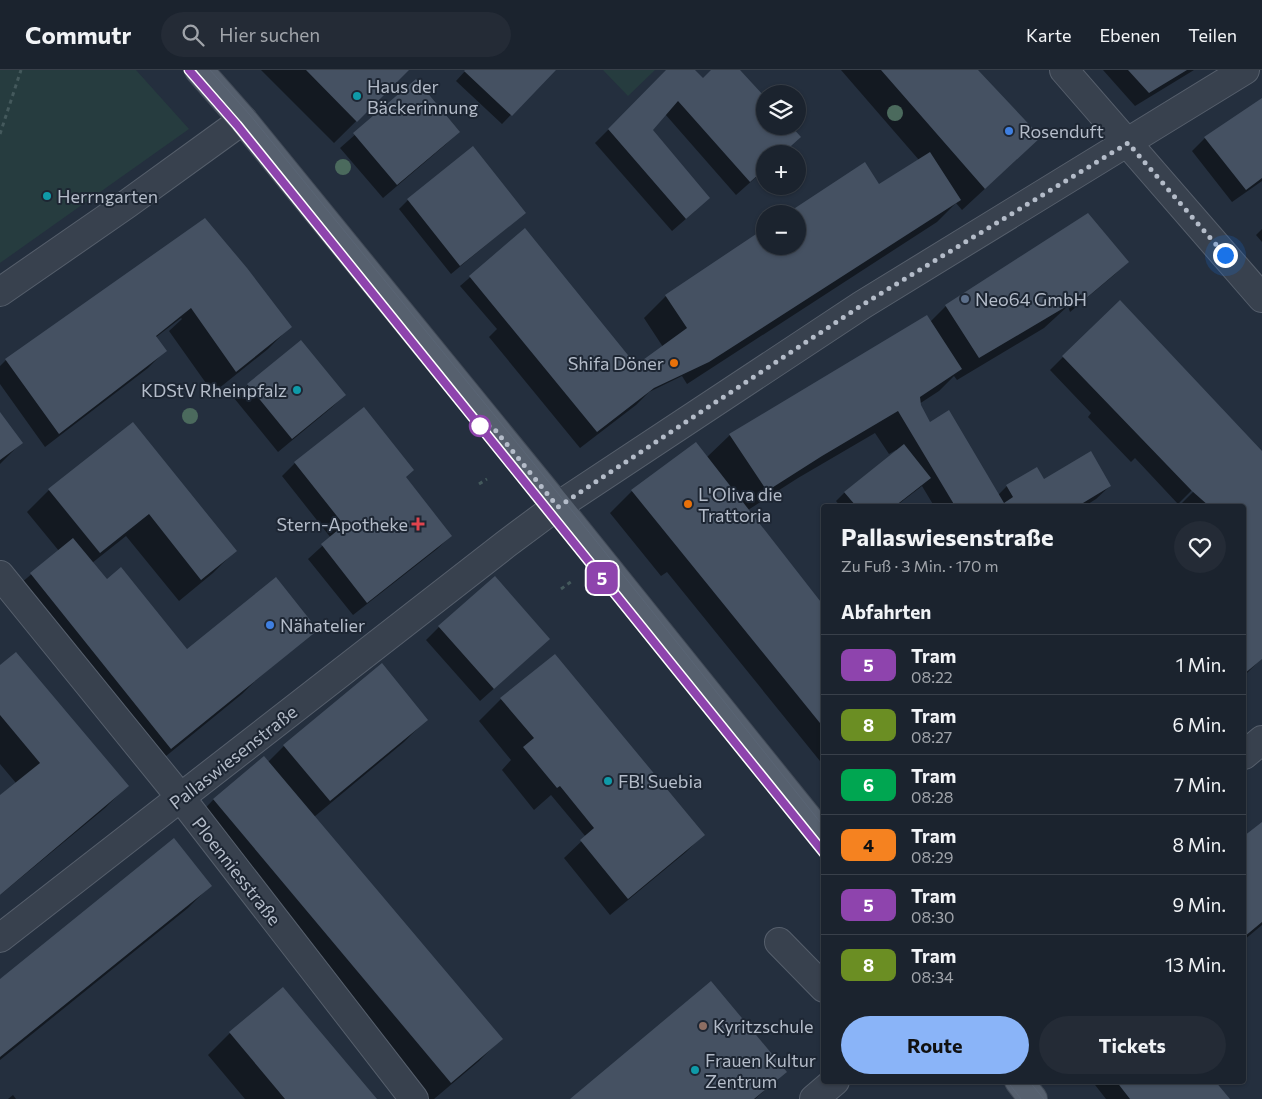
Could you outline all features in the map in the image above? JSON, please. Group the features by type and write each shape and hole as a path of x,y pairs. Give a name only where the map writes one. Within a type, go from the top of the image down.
{"main road":[{"path":"210,74 243,120 821,834"},
{"path":"1021,1084 1033,1099"}],"street":[{"path":"1064,70 1152,169 1262,298"},
{"name":"Pallaswiesenstraße","path":"0,938 506,544 558,507 862,305 1245,70"},
{"path":"0,292 119,210 243,120"},
{"name":"Ploenniesstraße","path":"0,575 181,798 414,1099"},
{"path":"1246,752 1262,740"},
{"path":"779,942 821,985"},
{"path":"814,1099 832,1084"}],"path":[{"path":"0,134 22,70"},
{"path":"479,484 486,479"},
{"path":"562,589 572,581"}],"green space":[{"name":"Herrngarten","path":"0,70 136,70 189,129 0,263"},
{"path":"603,70 655,70 628,96"}],"building":[{"name":"Haus der Bäckerinnung","path":"306,70 409,70 357,122"},
{"path":"465,70 556,70 512,116"},
{"path":"666,70 695,70 703,78 711,70 740,70 756,87 756,135 799,135 801,137 792,145 756,145 756,177 750,182 678,101 653,130 710,198 686,219 608,129"},
{"path":"881,70 978,70 1041,137 985,189"},
{"path":"1128,70 1187,70 1149,93"},
{"path":"416,79 460,132 397,185 353,133"},
{"path":"1262,98 1262,178 1246,190 1204,137"},
{"path":"473,146 526,213 460,266 407,199"},
{"path":"930,152 961,200 709,362 654,388 597,432 469,276 525,228 636,365 687,328 665,295 756,234 756,255 806,255 806,205 800,205 865,162 879,184"},
{"path":"1088,213 1129,262 1084,300 1081,294 1067,306 979,358 945,305"},
{"path":"205,218 247,268 292,327 236,372 191,308 156,336 167,351 59,434 5,359"},
{"path":"1120,300 1262,451 1262,659 1246,672 1246,504 1207,504 1062,356"},
{"path":"927,315 962,369 920,397 921,405 930,422 949,410 1004,503 1013,497 1006,485 1037,467 1044,479 1091,451 1111,486 1081,504 954,504 898,411 767,491 729,434"},
{"name":"KDStV Rheinpfalz","path":"301,340 346,395 292,439 247,384"},
{"path":"364,407 414,470 406,477 452,536 367,603 321,544 344,525 294,462"},
{"path":"0,412 23,443 0,460"},
{"path":"133,422 237,551 201,580 149,514 100,553 48,489"},
{"path":"696,442 821,602 821,724 631,490"},
{"path":"904,444 931,478 898,504 854,504 844,492"},
{"path":"73,538 107,579 121,567 187,649 276,577 318,630 171,749 30,573"},
{"path":"495,576 550,639 494,689 438,626"},
{"path":"16,652 129,786 0,895 0,795 40,763 0,715 0,665"},
{"path":"555,654 705,835 628,899 580,840 594,828 560,786 557,788 523,747 534,738 500,698"},
{"path":"382,663 428,720 330,801 283,745"},
{"path":"264,756 503,1039 451,1083 213,799"},
{"path":"1262,822 1262,922 1246,935 1246,834"},
{"path":"174,838 212,886 0,1057 0,979"},
{"name":"Kyritzschule","path":"711,981 787,1072 754,1099 570,1099"},
{"path":"283,987 377,1099 285,1099 229,1032"},
{"path":"1118,1084 1218,1084 1230,1099 1130,1099"}],"tram line":[{"path":"189,70 237,125 821,849"},
{"name":"5","path":"189,70 237,125 821,849"},
{"path":"210,70 250,115 565,502 821,823"},
{"path":"1009,1084 1021,1099"},
{"path":"1032,1084 1044,1099"}],"place":[{"name":"Haus der Bäckerinnung","path":"357,96"},
{"name":"Rosenduft","path":"1009,131"},
{"name":"Herrngarten","path":"47,196"},
{"name":"Neo64 GmbH","path":"965,299"},
{"name":"Shifa Döner","path":"674,363"},
{"name":"KDStV Rheinpfalz","path":"297,390"},
{"name":"L'Oliva die Trattoria","path":"688,504"},
{"name":"Stern-Apotheke","path":"418,524"},
{"name":"Nähatelier","path":"270,625"},
{"name":"FB! Suebia","path":"608,781"},
{"name":"Kyritzschule","path":"703,1026"},
{"name":"Frauen Kultur Zentrum","path":"695,1070"}],"route":[{"path":"480,426 492,426 558,507 862,305 1128,143 1225,255"}]}
